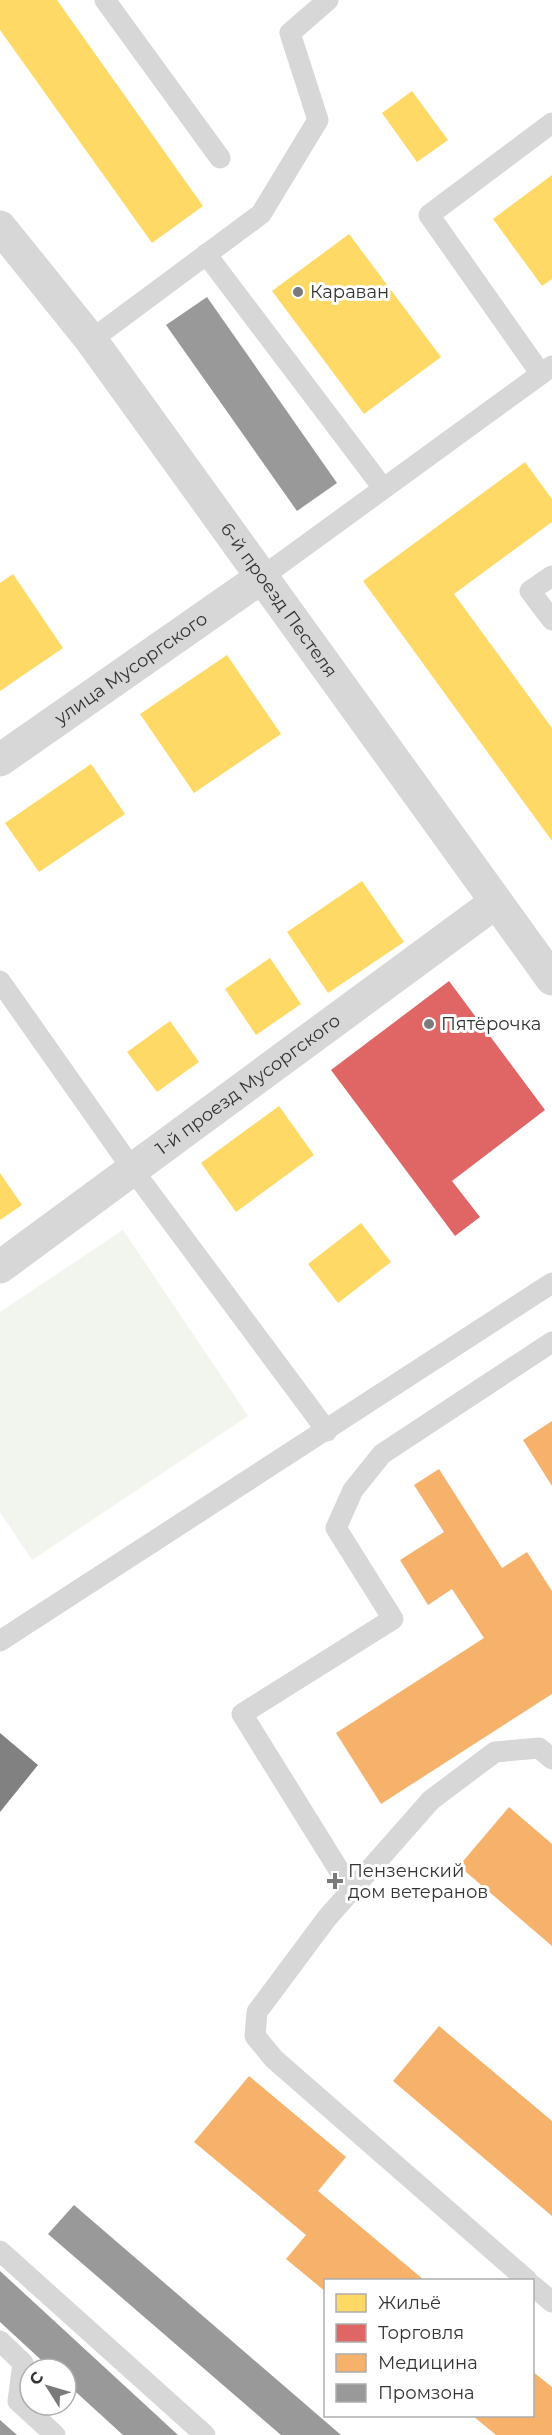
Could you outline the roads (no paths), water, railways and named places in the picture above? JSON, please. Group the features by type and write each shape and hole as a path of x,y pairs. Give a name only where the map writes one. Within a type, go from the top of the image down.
{"street":[{"name":"6-й проезд Пестеля","path":"0,227 91,340 552,979"},
{"name":"улица Мусоргского","path":"0,760 262,577"},
{"name":"1-й проезд Мусоргского","path":"0,1267 496,902"}],"lane":[{"path":"105,0 220,158"},
{"path":"91,340 261,214 318,120 290,33 328,0"},
{"path":"262,577 546,370 429,215 552,123"},
{"path":"206,254 382,488"},
{"path":"552,576 530,591 552,620"},
{"path":"0,981 133,1170 327,1431"},
{"path":"0,1641 552,1283"},
{"path":"352,1891 242,1714 393,1619 336,1528 353,1490 381,1454 552,1342"},
{"path":"526,2279 274,2059 255,2036 257,2012 327,1918 431,1800 495,1752 539,1748 552,1759"},
{"path":"0,2251 205,2435"},
{"path":"534,2287 552,2302"},
{"path":"0,2341 23,2363 18,2401 55,2435"}],"place":[{"name":"Караван","path":"298,292"},
{"name":"Пятёрочка","path":"429,1024"},
{"name":"Пензенский дом ветеранов","path":"335,1881"}]}
